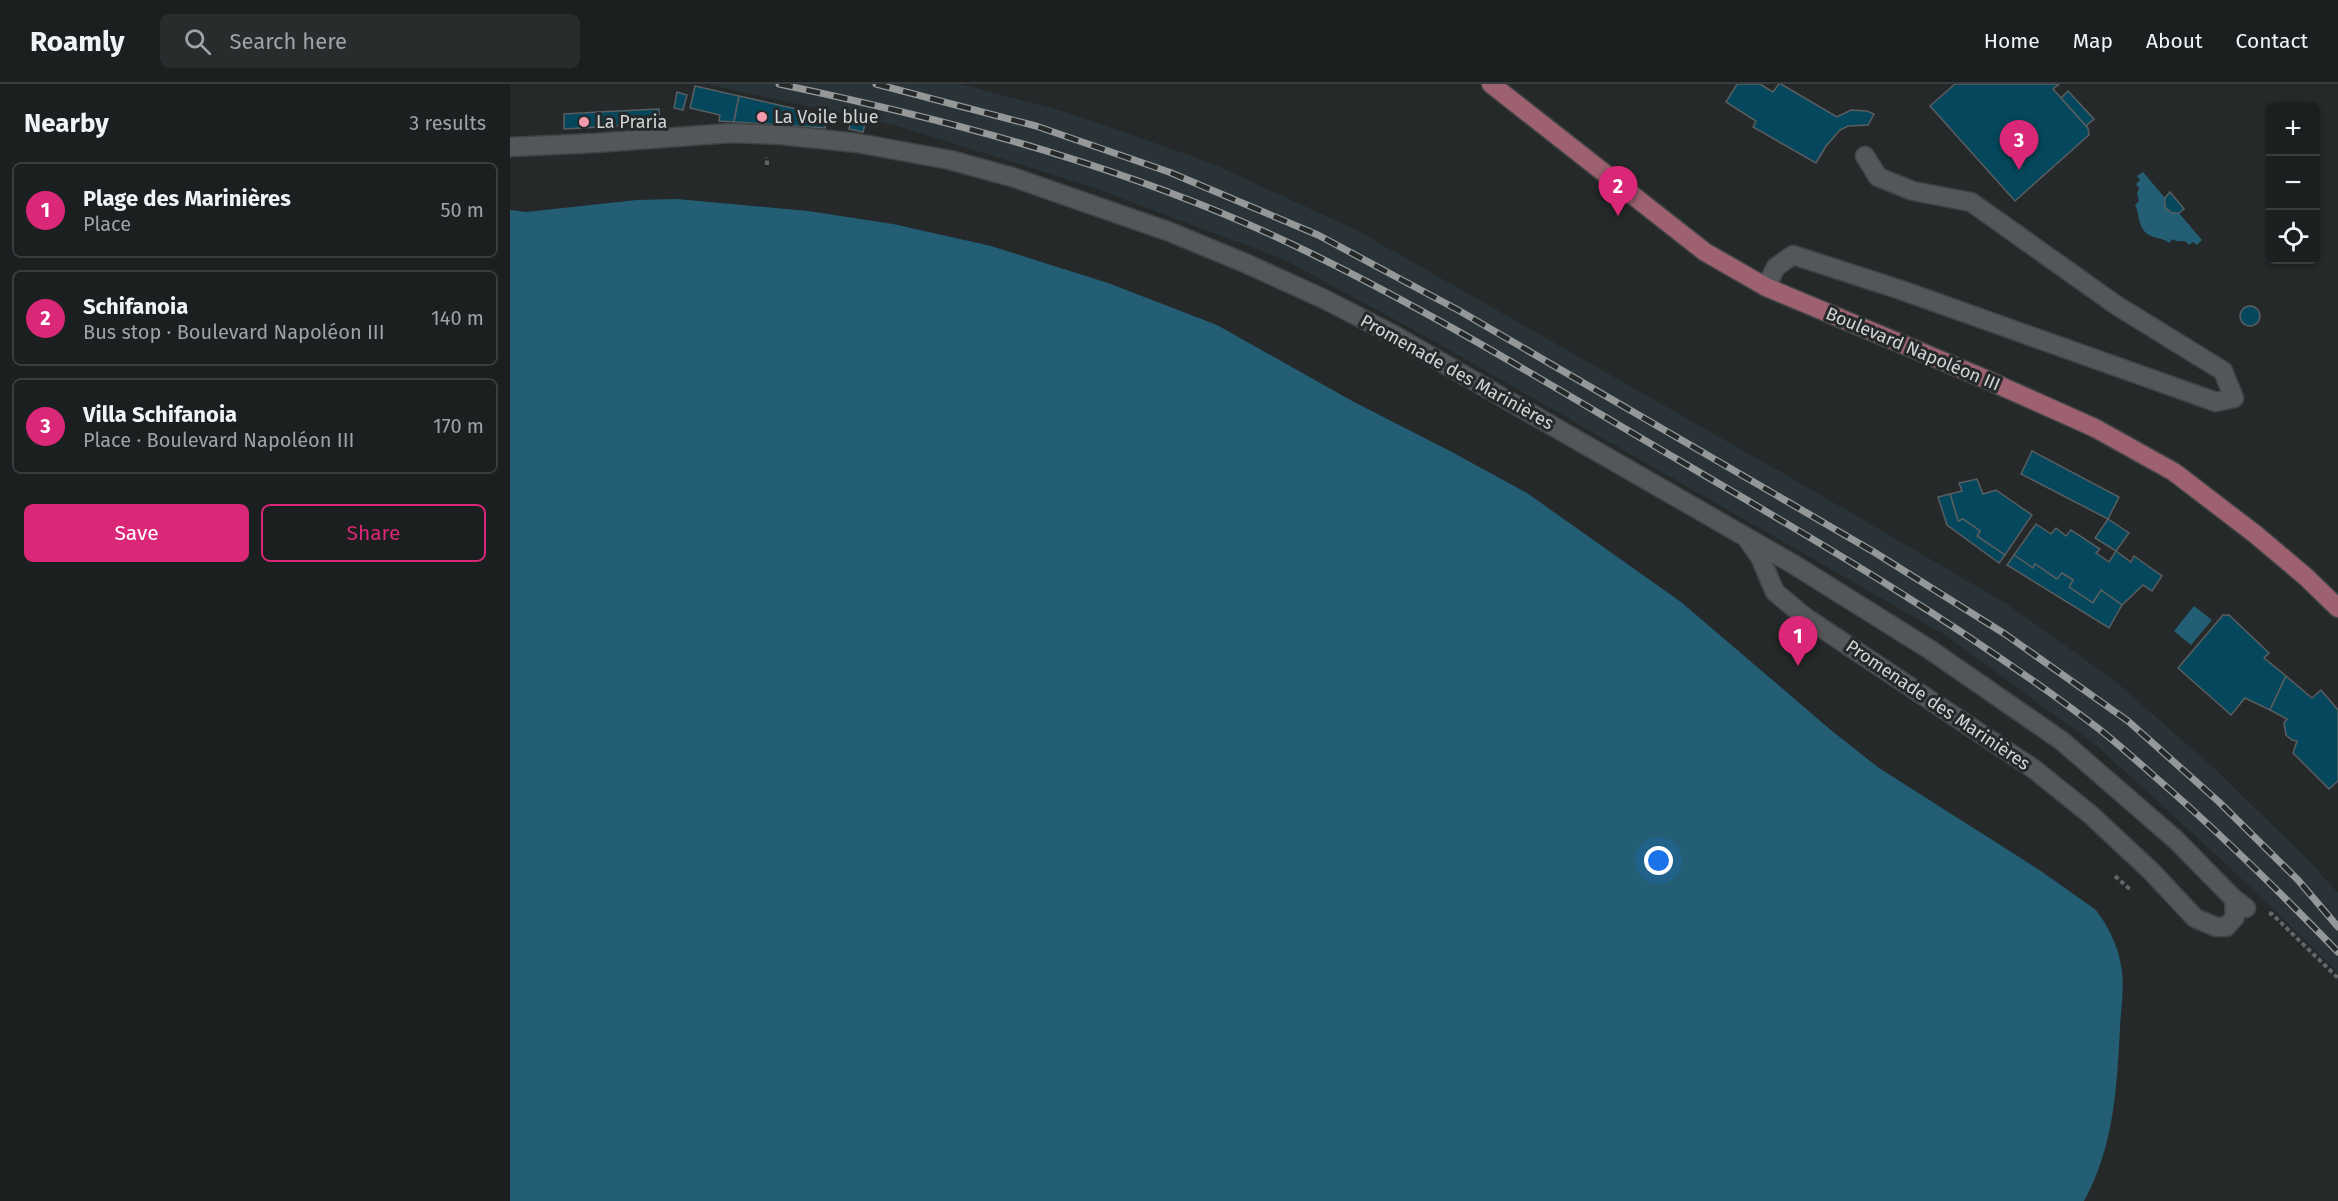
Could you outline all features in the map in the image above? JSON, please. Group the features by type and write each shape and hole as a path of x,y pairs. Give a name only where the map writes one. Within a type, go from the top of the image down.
{"main road":[{"name":"Boulevard Napoléon III","path":"1491,84 1705,252 1767,287 2096,428 2174,472 2298,570 2338,608"}],"lane":[{"name":"Promenade des Marinières","path":"510,147 731,133 857,142 896,149 950,160 1012,177 1170,232 1324,298 1394,334 1747,538 1760,557 1772,587 1779,597 2034,769 2064,792 2152,872 2195,918 2217,927 2226,927 2235,917 2240,904"},
{"path":"1767,287 1776,267 1792,255 1913,294 2216,402 2234,398 2223,371 2116,304 1971,202 1913,191 1878,177 1865,156"},
{"path":"1747,538 1836,590 1929,649 2062,741 2168,832 2240,904"}],"path":[{"path":"2240,904 2272,914 2338,978"}],"shaded area":[{"path":"708,84 960,84 1066,112 1211,163 1356,230 1781,472 2007,604 2115,681 2217,771 2311,863 2338,893 2338,972 2223,861 2097,746 1942,633 1434,341 1285,260 1092,187 898,126"}],"water":[{"path":"2143,172 2165,198 2168,210 2172,213 2179,213 2202,240 2197,245 2193,242 2189,245 2185,241 2173,239 2169,243 2143,230 2135,205 2139,201 2137,194 2139,188 2136,184 2140,180 2137,176"},
{"path":"677,199 808,211 893,224 991,246 1108,283 1217,325 1354,402 1527,493 1681,602 1832,731 1879,768 2038,869 2096,910 2101,917 2119,955 2123,979 2122,1000 2115,1094 2108,1138 2094,1180 2084,1201 510,1201 510,210 526,212 637,200"},
{"path":"2194,606 2212,620 2191,645 2174,631"}],"building":[{"path":"1737,84 1760,84 1773,92 1781,84 1837,117 1851,110 1874,114 1868,125 1848,126 1840,130 1826,146 1816,163 1753,127 1756,121 1726,102"},
{"path":"1955,84 2059,84 2053,89 2088,128 2089,135 2015,201 1930,106"},
{"path":"695,86 739,96 734,122 719,121 720,115 690,108"},
{"path":"2068,91 2094,119 2086,126 2061,98"},
{"path":"677,92 687,95 683,110 674,108"},
{"path":"739,96 828,116 825,128 734,122"},
{"path":"659,109 660,123 599,127 598,112"},
{"path":"598,112 599,127 564,129 564,114"},
{"path":"851,121 865,124 863,132 849,129"},
{"path":"2170,192 2184,209 2179,213 2172,213 2165,207 2165,198"},
{"path":"2250,306 2257,309 2260,316 2257,323 2250,326 2243,323 2240,316 2243,309"},
{"path":"2032,451 2119,497 2108,519 2021,474"},
{"path":"1977,479 1983,494 1996,490 2032,515 2005,555 1977,536 1980,531 1963,519 1958,521 1950,494 1962,491 1959,483"},
{"path":"1950,494 1958,521 1963,519 1980,531 1977,536 2005,555 1999,563 1947,525 1938,497"},
{"path":"2108,519 2129,533 2116,551 2095,538"},
{"path":"2036,524 2051,534 2056,528 2066,536 2071,530 2100,549 2096,553 2109,562 2116,551 2131,562 2134,556 2162,576 2152,591 2143,585 2122,605 2101,590 2093,603 2069,587 2073,580 2062,573 2057,579 2035,564 2033,568 2014,555"},
{"path":"2014,555 2033,568 2035,564 2057,579 2062,573 2073,580 2069,587 2093,603 2101,590 2122,605 2109,628 2007,565"},
{"path":"2223,615 2229,615 2269,653 2264,658 2286,676 2270,710 2245,698 2231,715 2178,668"},
{"path":"2286,676 2312,698 2321,690 2338,710 2338,781 2329,789 2293,753 2297,741 2286,735 2284,723 2287,719 2270,710"}],"railway":[{"path":"779,84 981,132 1048,151 1179,196 1306,251 1441,322 1885,583 2047,690 2106,735 2178,797 2248,862 2338,952"},
{"path":"876,84 1036,126 1169,172 1318,235 1458,310 1874,552 2005,634 2128,721 2219,802 2298,880 2338,927"}],"place":[{"name":"La Voile blue","path":"762,117"},
{"name":"La Praria","path":"584,122"},
{"name":"Villa Schifanoia","path":"2019,170"},
{"name":"Schifanoia","path":"1618,216"},
{"name":"Plage des Marinières","path":"1798,666"}]}
